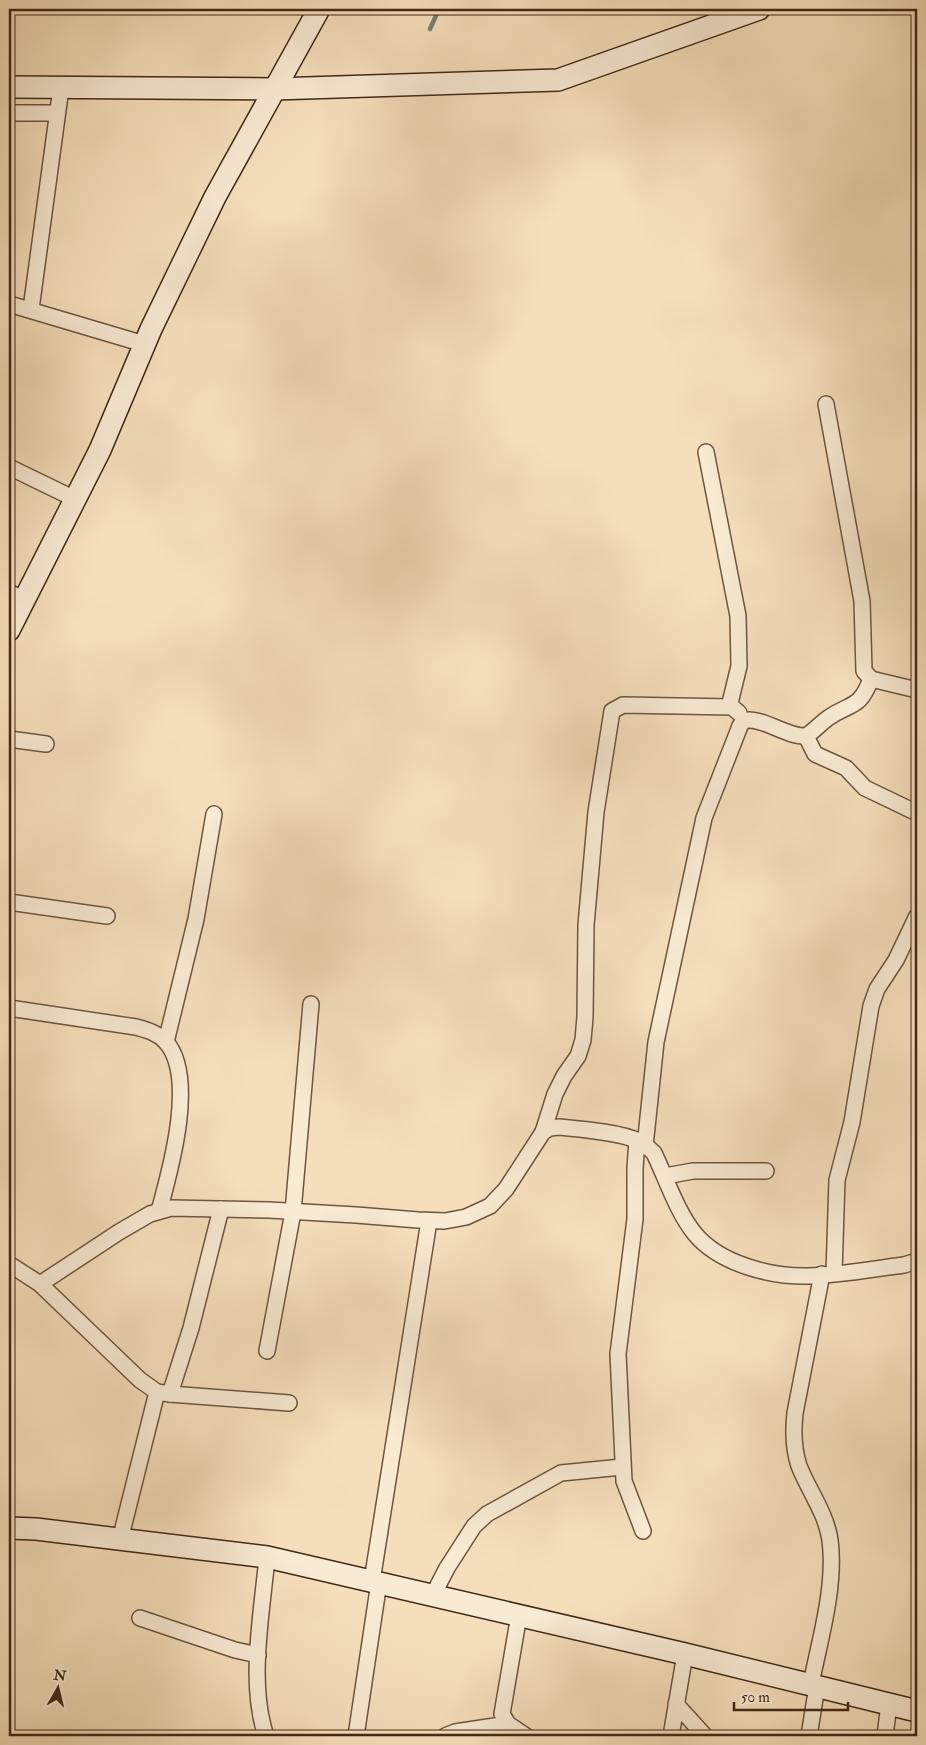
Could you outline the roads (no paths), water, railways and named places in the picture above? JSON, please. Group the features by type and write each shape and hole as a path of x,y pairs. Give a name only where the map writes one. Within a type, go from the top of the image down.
{"street":[{"path":"9,630 16,596 75,499 100,450 144,344 215,198 319,9"},
{"path":"9,87 275,89 558,80 759,9"},
{"path":"31,309 61,88"},
{"path":"9,113 57,113"},
{"path":"9,304 144,344"},
{"path":"826,404 862,601 864,671 871,679 917,690"},
{"path":"706,452 738,616 738,666 737,678 730,703 732,707 747,720 800,736 806,736 830,716 860,701 871,679"},
{"path":"9,467 75,499"},
{"path":"40,1284 119,1232 150,1214 170,1208 293,1212 444,1221 466,1218 490,1206 506,1189 543,1132 555,1094 578,1056 583,1040 586,925 596,812 612,711 623,705 732,707"},
{"path":"643,1531 628,1493 622,1467 618,1354 635,1219 635,1168 641,1143 656,1042 704,818 740,726 743,721 747,720"},
{"path":"806,736 814,754 846,768 865,788 917,814"},
{"path":"9,739 46,744"},
{"path":"166,1042 196,919 214,814"},
{"path":"9,902 107,916"},
{"path":"809,1736 831,1557 829,1538 818,1503 800,1467 795,1450 793,1433 794,1413 828,1274 836,1180 852,1122 871,1006 877,990 896,960 917,916"},
{"path":"267,1351 293,1212 311,1004"},
{"path":"9,1008 136,1027 149,1031 166,1042 172,1050 177,1064 180,1091 177,1131 174,1158 159,1211"},
{"path":"543,1132 550,1128 559,1127 610,1134 641,1143 654,1153 683,1215 695,1233 719,1255 740,1264 770,1272 808,1276 904,1265 917,1261"},
{"path":"665,1176 693,1171 766,1171"},
{"path":"120,1540 164,1393 191,1328 221,1209"},
{"path":"356,1736 376,1582 429,1221"},
{"path":"9,1264 40,1284 140,1380 164,1393 289,1403"},
{"path":"433,1595 447,1568 474,1526 487,1514 561,1472 622,1467"},
{"path":"9,1528 36,1529 266,1557 685,1654 917,1711"},
{"path":"266,1557 258,1655 258,1704 266,1736"},
{"path":"519,1615 502,1708 503,1717 508,1724 526,1736"},
{"path":"140,1618 235,1650 258,1655"},
{"path":"671,1736 685,1654"},
{"path":"676,1704 705,1736"},
{"path":"884,1736 889,1704"},
{"path":"445,1736 455,1732 508,1724"}],"waterway":[{"path":"430,29 439,9"}]}
